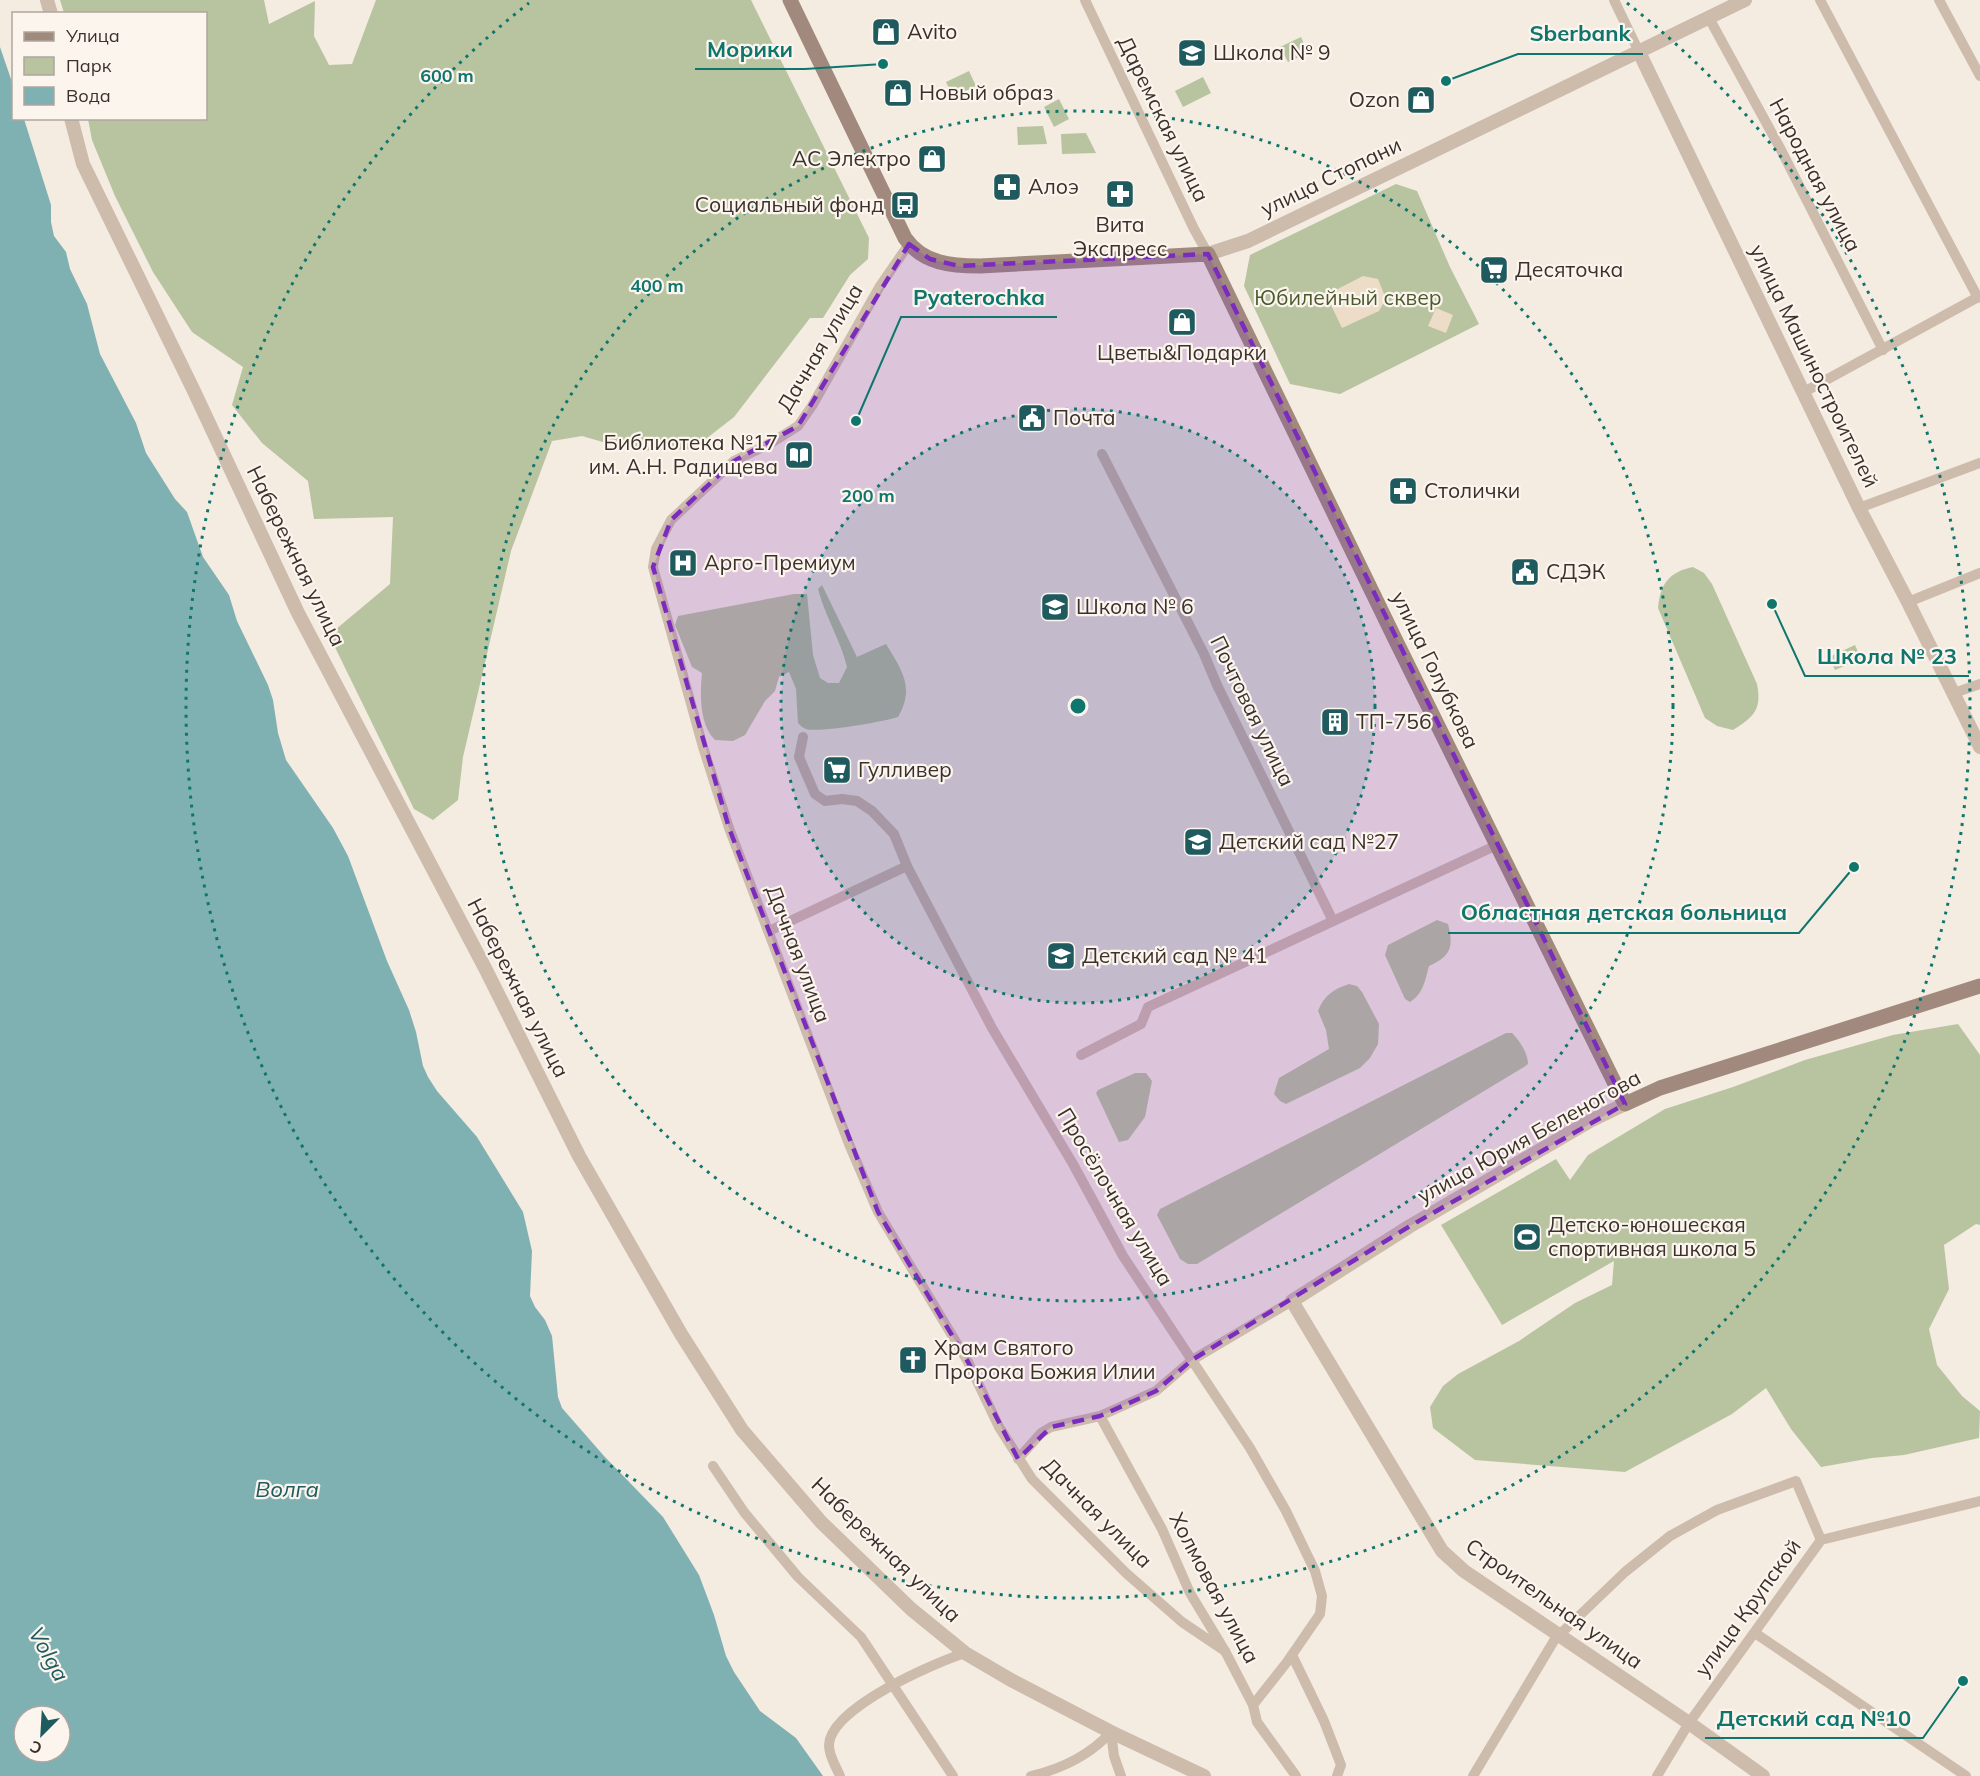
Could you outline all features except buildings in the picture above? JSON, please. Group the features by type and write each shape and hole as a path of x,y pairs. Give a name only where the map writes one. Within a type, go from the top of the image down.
{"main road":[{"path":"790,0 887,203 909,244"},
{"name":"улица Стопани","path":"909,244 930,260 959,266 1208,254"},
{"name":"улица Голубкова","path":"1208,254 1625,1104"},
{"name":"улица Юрия Беленогова","path":"1625,1104 1660,1088 1980,986"}],"street":[{"name":"Даремская улица","path":"1085,0 1208,254"},
{"name":"улица Машиностроителей","path":"1614,0 1859,508 1980,747"},
{"name":"улица Стопани","path":"1208,254 1248,241 1745,0"},
{"path":"1804,392 1979,297 1820,0"},
{"path":"1939,0 1980,76"},
{"name":"Народная улица","path":"1709,18 1780,148 1883,350"},
{"name":"Набережная улица","path":"72,120 83,164 193,388 298,613 485,968 579,1156 681,1334 742,1430 820,1522 911,1610 965,1653 1011,1680 1111,1732 1204,1776"},
{"name":"Дачная улица","path":"909,244 886,277 812,406 798,426 771,443 734,461 671,520 656,549 653,567 703,747 729,828 849,1144 878,1212 968,1362 999,1427 1032,1479 1126,1572 1182,1622 1225,1651"},
{"name":"Почтовая улица","path":"1102,454 1204,654 1333,921"},
{"path":"1859,508 1980,463"},
{"path":"1908,602 1980,573"},
{"path":"1954,693 1980,684"},
{"name":"Просёлочная улица","path":"803,737 799,757 815,794 825,801 842,799 857,801 872,811 894,834 907,866 992,1028 1124,1256 1250,1449 1286,1511 1315,1571 1322,1596 1320,1614 1293,1655 1253,1704"},
{"path":"1081,1054 1141,1024 1148,1007 1497,845"},
{"path":"769,931 907,866"},
{"name":"улица Юрия Беленогова","path":"1018,1459 1041,1433 1051,1428 1100,1416 1156,1391 1192,1360 1292,1301 1410,1226 1590,1121 1625,1104"},
{"name":"Строительная улица","path":"1292,1301 1442,1551 1464,1571 1689,1723 1763,1776"},
{"name":"Холмовая улица","path":"1100,1416 1161,1529 1190,1593 1225,1651 1253,1704 1257,1722 1296,1776"},
{"path":"713,1466 744,1512 798,1577 861,1637 953,1776"},
{"path":"1473,1776 1558,1636 1624,1572 1670,1536 1717,1510 1796,1481 1821,1540"},
{"name":"улица Крупской","path":"1657,1776 1689,1723 1821,1540 1980,1502"},
{"path":"1755,1633 1966,1776"},
{"path":"840,1776 832,1759 829,1745 832,1734 845,1719 872,1697 892,1685 935,1663 965,1653"},
{"path":"1293,1655 1324,1721 1341,1765 1337,1776"},
{"path":"1031,1776 1062,1766 1080,1757 1099,1745 1111,1732"},
{"path":"1111,1732 1114,1756 1121,1776"}],"highlighted area":[{"path":"909,244 930,259 959,266 1208,254 1625,1104 1410,1226 1192,1360 1156,1391 1100,1416 1051,1427 1018,1459 968,1362 878,1212 729,828 653,567 671,520 734,461 798,426"}],"green space":[{"path":"60,0 264,0 269,24 315,1 314,36 329,65 352,64 376,0 751,0 869,238 868,259 850,275 823,318 810,318 734,417 693,449 634,451 582,436 552,441 511,551 463,757 458,800 433,820 414,809 329,635 390,584 393,517 314,519 308,481 262,443 232,405 243,367 192,332 153,272 115,196 92,140 88,120 207,120 207,12 64,12"},
{"path":"1301,37 1308,53 1288,62 1280,47"},
{"path":"969,71 976,86 955,96 952,95 946,82"},
{"path":"1203,77 1211,93 1183,107 1175,91"},
{"path":"1059,99 1069,119 1054,127 1044,107"},
{"path":"1043,126 1047,144 1018,145 1017,127"},
{"path":"1086,133 1096,153 1062,154 1061,134"},
{"name":"Юбилейный сквер","path":"1396,184 1417,191 1450,267 1479,324 1340,394 1290,384 1244,286 1250,255"},
{"path":"1693,567 1704,573 1712,584 1757,684 1758,700 1755,712 1733,730 1717,726 1705,718 1658,608 1661,592 1667,580 1678,572"},
{"path":"822,585 857,657 886,644 897,662 906,688 906,697 898,717 836,728 805,729 798,723 796,689 789,672 779,677 775,691 765,701 745,735 733,741 715,740 703,717 702,673 692,667 675,625 678,616 794,594 807,594 813,655 820,678 828,683 839,683 847,667 821,599 818,589"},
{"path":"1855,645 1861,659 1835,670 1829,657"},
{"path":"1437,920 1448,924 1451,939 1449,950 1442,958 1429,966 1421,991 1410,1002 1405,999 1385,955 1388,945"},
{"path":"1349,984 1357,986 1362,992 1379,1024 1378,1044 1370,1058 1360,1068 1286,1104 1280,1101 1274,1094 1279,1078 1329,1049 1326,1030 1318,1011 1330,993"},
{"path":"1958,1024 1980,1055 1980,1225 1976,1224 1944,1245 1949,1289 1929,1329 1937,1365 1962,1396 1980,1411 1979,1438 1904,1455 1821,1467 1791,1429 1766,1388 1732,1414 1625,1472 1475,1460 1433,1428 1430,1407 1443,1386 1458,1374 1519,1341 1575,1303 1612,1285 1614,1261 1502,1325 1441,1225 1556,1159 1570,1180 1588,1155 1665,1109 1805,1060 1893,1035"},
{"path":"1506,1033 1512,1033 1523,1047 1528,1064 1524,1067 1197,1264 1188,1264 1180,1259 1157,1215 1160,1209"},
{"path":"1135,1073 1146,1073 1152,1081 1145,1117 1128,1140 1119,1142 1096,1093"}],"shaded area":[{"path":"1363,276 1378,279 1386,299 1379,311 1342,328 1326,295"},
{"path":"1436,308 1453,315 1446,333 1428,326"}],"water":[{"name":"Волга","path":"0,47 12,82 12,120 24,120 51,205 54,236 66,252 70,269 87,304 100,354 136,423 146,453 175,499 187,512 203,557 229,595 237,621 268,685 286,760 333,828 348,856 387,961 409,1010 423,1066 428,1077 437,1091 477,1137 523,1212 532,1251 530,1296 552,1336 558,1397 562,1408 604,1456 663,1517 699,1575 726,1656 734,1672 760,1711 796,1738 823,1776 0,1776"}],"place":[{"name":"Avito","path":"886,32"},
{"name":"Школа № 9","path":"1192,53"},
{"name":"Морики","path":"883,64"},
{"name":"Sberbank","path":"1446,81"},
{"name":"Новый образ","path":"898,93"},
{"name":"Ozon","path":"1421,100"},
{"name":"АС Электро","path":"932,159"},
{"name":"Алоэ","path":"1007,187"},
{"name":"Вита Экспресс","path":"1120,194"},
{"name":"Социальный фонд","path":"905,205"},
{"name":"Десяточка","path":"1494,270"},
{"name":"Цветы&Подарки","path":"1182,322"},
{"name":"Почта","path":"1032,418"},
{"name":"Pyaterochka","path":"856,421"},
{"name":"Библиотека №17 им. А.Н. Радищева","path":"799,455"},
{"name":"Столички","path":"1403,491"},
{"name":"Арго-Премиум","path":"683,563"},
{"name":"СДЭК","path":"1525,572"},
{"name":"Школа № 23","path":"1772,604"},
{"name":"Школа № 6","path":"1055,607"},
{"name":"ТП-756","path":"1335,722"},
{"name":"Гулливер","path":"837,770"},
{"name":"Детский сад №27","path":"1198,842"},
{"name":"Областная детская больница","path":"1854,867"},
{"name":"Детский сад № 41","path":"1061,956"},
{"name":"Детско-юношеская спортивная школа 5","path":"1527,1237"},
{"name":"Храм Святого Пророка Божия Илии","path":"913,1360"},
{"name":"Детский сад №10","path":"1963,1681"}],"water label":[{"name":"Volga","path":"49,1654"}]}
